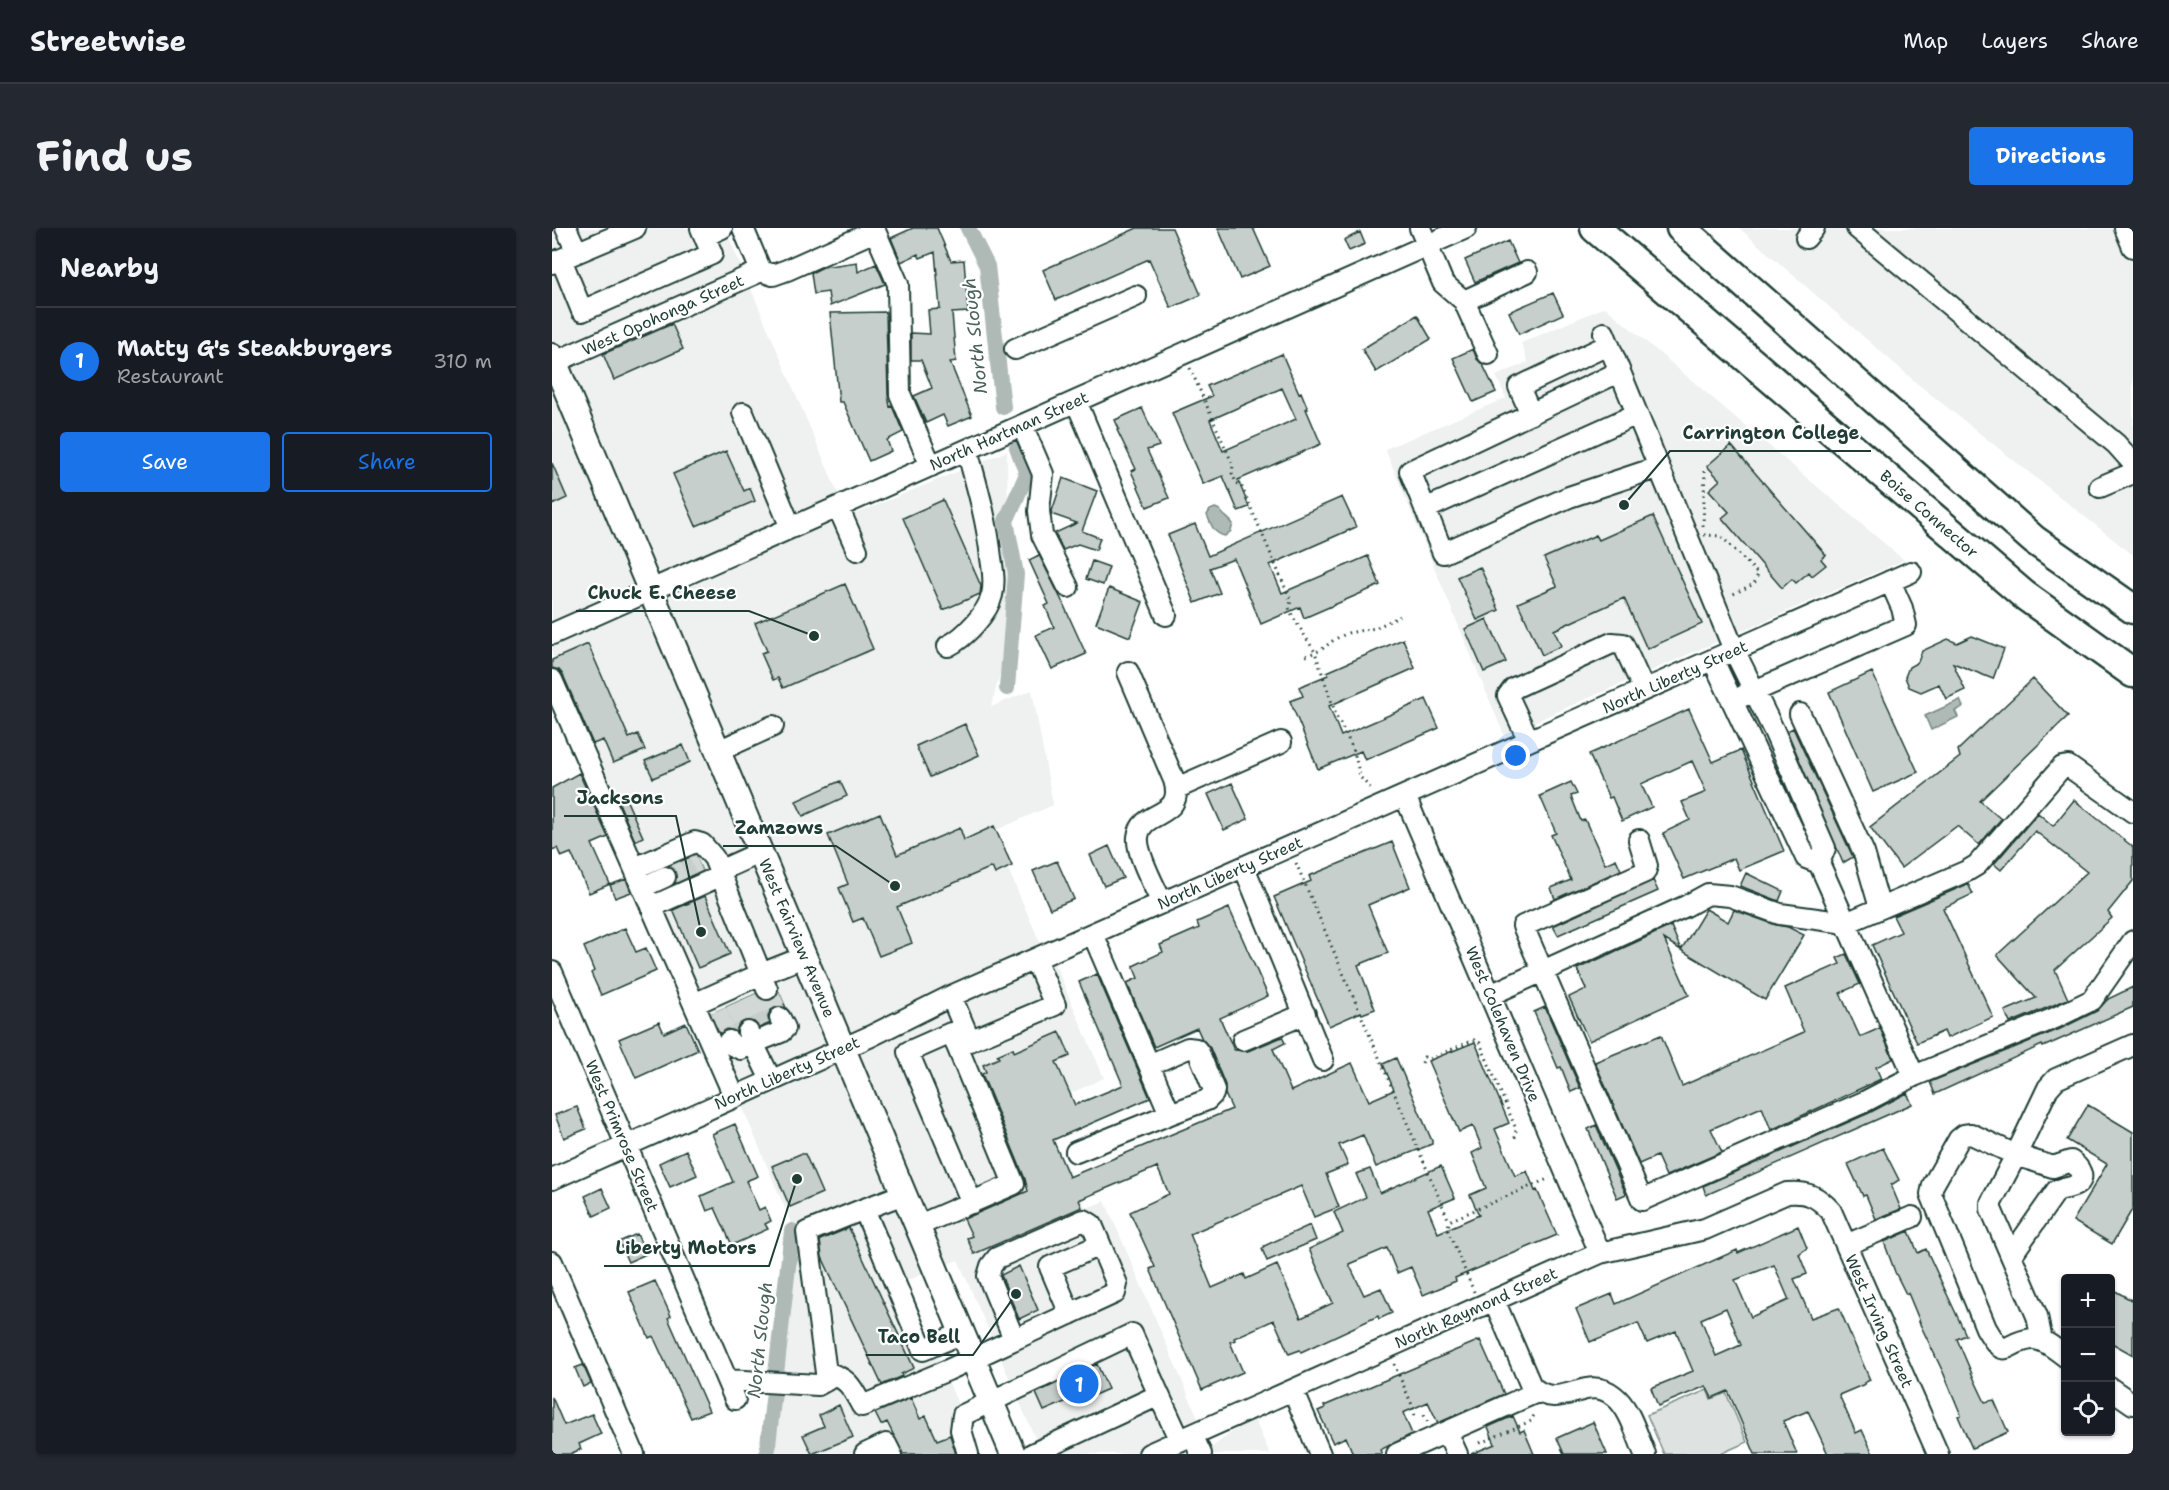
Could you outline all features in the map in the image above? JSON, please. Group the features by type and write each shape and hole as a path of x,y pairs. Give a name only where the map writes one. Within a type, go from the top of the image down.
{"highway":[{"name":"Boise Connector","path":"1595,228 2024,595 2133,674"},
{"path":"1681,228 2034,540 2133,609"}],"main road":[{"name":"West Fairview Avenue","path":"553,359 1013,1454"}],"street":[{"path":"566,228 563,258 582,311 712,254 710,231"},
{"path":"563,258 635,228"},
{"name":"West Opohonga Street","path":"553,359 761,271 743,228"},
{"name":"North Hartman Street","path":"552,634 1076,401 1423,237 1466,228"},
{"path":"1857,228 2116,444 2133,463"},
{"path":"2125,228 2133,247"},
{"path":"761,271 773,275 779,273 874,231 900,291 900,394 931,466"},
{"path":"1423,237 1443,283 1464,301 1488,354"},
{"path":"1464,301 1527,272"},
{"path":"1015,349 1136,296"},
{"path":"1531,414 1520,387 1606,339 1734,650 1825,848 1819,863"},
{"path":"1619,372 1410,471 1443,553 1569,498 1659,467"},
{"path":"1076,401 1166,615"},
{"path":"743,413 791,528"},
{"path":"1425,509 1637,414"},
{"path":"1022,425 1043,474 1039,511 1042,535 1068,587"},
{"path":"948,646 960,640 973,627 992,597 993,576 987,523 967,450"},
{"path":"2100,488 2133,473"},
{"path":"838,507 857,550"},
{"name":"North Liberty Street","path":"552,1179 843,1048 951,996 1911,572"},
{"path":"1732,701 1906,625 1902,608 1890,581"},
{"path":"1529,741 1508,696 1514,688 1612,643 1623,644 1644,690"},
{"path":"1713,660 1806,858 1819,863 1914,1076"},
{"path":"1128,672 1178,793 1174,803 1162,813 1147,820 1138,836 1139,849 1162,903"},
{"path":"552,680 651,907 707,1004 735,1096"},
{"path":"1800,714 1864,853 1880,908"},
{"path":"718,751 773,726"},
{"path":"1177,788 1281,742"},
{"path":"1490,995 1708,894 1730,896 1780,914 1846,923 1977,865 2061,767 2068,766 2133,812"},
{"name":"West Colehaven Drive","path":"1405,796 1600,1253"},
{"path":"1639,840 1647,866 1645,872 1523,926 1642,1200 1864,1102 1914,1076 2055,1018 2092,1000 2133,941"},
{"path":"635,868 695,842 702,844 713,866 749,988"},
{"path":"651,907 713,866 760,852"},
{"path":"1244,867 1323,1060"},
{"path":"643,887 665,877"},
{"path":"1093,934 1170,1114"},
{"path":"707,1004 749,988 804,957"},
{"path":"963,1043 1055,1005 1035,959"},
{"name":"West Primrose Street","path":"552,972 735,1399"},
{"path":"917,1226 1014,1184 963,1043 951,996"},
{"path":"1243,1040 1305,1014"},
{"path":"729,1041 741,1049 764,1031 771,1080"},
{"path":"963,1043 951,1033 909,1052 972,1203"},
{"path":"2042,1341 2037,1316 1991,1209 1991,1203 2048,1088 2056,1079 2133,1045"},
{"path":"1076,1152 1207,1100 1213,1094 1214,1090 1196,1049 1188,1048 1149,1065"},
{"path":"2012,1256 2057,1191 2077,1185 2081,1179 2081,1173 2078,1166 2071,1161 2053,1167 2016,1155 1971,1134 1964,1135 1955,1144 1933,1185 1931,1194 1986,1328 1995,1344 2001,1348 2007,1349 2032,1339 2042,1341 2061,1354"},
{"name":"North Raymond Street","path":"1149,1454 1293,1390 1485,1298 1600,1253 1705,1229 1787,1192 1812,1194"},
{"path":"727,1380 818,1385 827,1380 807,1233 904,1194"},
{"name":"West Irving Street","path":"1812,1194 1831,1211 1938,1454"},
{"path":"864,1209 923,1350 962,1333"},
{"path":"1846,1245 1912,1217"},
{"path":"826,1372 842,1377 849,1383 862,1406 973,1358 1116,1293 1117,1284 1092,1225 1084,1220 997,1258 991,1266 988,1276 1014,1339"},
{"path":"1070,1314 1050,1267 1100,1245"},
{"path":"552,1262 634,1454"},
{"path":"1485,1298 1537,1400"},
{"path":"968,1454 961,1430 963,1415 1132,1334 1158,1395 1186,1438 1201,1454"},
{"path":"1396,1454 1447,1432 1537,1400 1594,1388 1605,1390 1615,1396 1625,1408 1645,1454"},
{"path":"1293,1390 1320,1454"},
{"path":"2115,1391 2133,1404"},
{"path":"1032,1454 1158,1395"},
{"path":"1447,1432 1457,1454"},
{"path":"865,1454 886,1444 891,1454"}],"path":[{"path":"1190,366 1233,465 1232,473 1236,483 1241,485 1291,602 1290,609 1293,617 1315,652 1336,715 1354,751 1360,777 1375,795"},
{"path":"1704,471 1703,535 1721,536 1758,574 1754,584 1729,596"},
{"path":"1306,656 1348,633 1375,628 1403,615"},
{"path":"1296,863 1449,1221 1448,1230 1485,1298"},
{"path":"1422,1063 1424,1057 1429,1059 1474,1040 1480,1042 1516,1129 1515,1138"},
{"path":"1449,1221 1550,1178"},
{"path":"1394,1364 1413,1407 1415,1417"},
{"path":"1480,1443 1531,1421 1537,1400"}],"shaded area":[{"path":"552,228 725,228 848,517 1007,451 1010,634 991,707 1032,690 1053,805 992,832 1038,938 1058,971 1104,1078 1039,1108 1086,1208 1105,1201 1211,1448 1253,1416 1270,1454 1042,1454 958,1260 906,1281 979,1454 770,1454 794,1230 552,654"},
{"path":"1739,228 2133,228 2133,555 1919,385"},
{"path":"1605,307 1904,560 1504,735 1385,449 1506,398 1496,376 1528,362 1521,343"},
{"path":"1215,508 1220,510 1233,524 1231,531 1225,536 1216,531 1207,515"},
{"path":"1960,700 1963,707 1955,711 1958,717 1931,730 1925,716"},
{"path":"1707,1390 1711,1399 1726,1393 1747,1442 1720,1454 1664,1454 1647,1415"}],"building":[{"path":"913,228 937,228 951,261 964,260 968,312 952,313 956,361 950,362 972,416 948,426 943,415 926,423 914,396 932,388 921,360 911,360 911,333 930,334 928,310 940,309 935,252 920,258 918,254 901,262 891,238"},
{"path":"1137,228 1172,228 1201,295 1171,308 1149,259 1056,300 1043,270"},
{"path":"1218,228 1253,228 1270,266 1240,279"},
{"path":"1360,232 1365,244 1349,251 1344,240"},
{"path":"1508,241 1518,263 1475,282 1465,260"},
{"path":"857,262 858,272 876,264 885,284 830,306 828,292 814,294 811,273 823,267"},
{"path":"1553,293 1563,314 1519,334 1509,312"},
{"path":"886,312 888,395 890,407 892,406 903,432 887,440 891,451 869,461 843,402 839,402 830,313"},
{"path":"1417,315 1431,339 1376,372 1362,349"},
{"path":"672,324 683,349 614,380 603,354"},
{"path":"1473,349 1496,392 1473,402 1453,358"},
{"path":"1282,354 1299,393 1301,392 1321,444 1238,480 1249,507 1238,511 1223,476 1203,484 1172,413 1212,396 1207,386","holes":["1282,388 1296,419 1223,451 1210,420"]},
{"path":"1142,408 1159,446 1147,450 1169,498 1147,507 1131,471 1136,469 1117,430 1119,429 1115,420"},
{"path":"1731,445 1826,555 1821,559 1826,565 1812,576 1809,572 1796,583 1792,579 1782,588 1722,518 1729,512 1709,490 1720,480 1707,466"},
{"path":"726,451 744,491 750,488 755,501 696,526 673,474"},
{"path":"552,463 567,498 552,505"},
{"path":"1063,478 1097,491 1082,531 1100,538 1096,550 1078,544 1063,550 1055,533 1077,523 1051,514"},
{"path":"1342,497 1356,527 1270,565 1282,593 1368,556 1380,585 1304,618 1300,607 1261,624 1234,559 1210,568 1220,593 1195,603 1168,535 1195,524 1208,556"},
{"path":"943,500 981,586 980,594 943,610 903,518"},
{"path":"1653,516 1702,624 1647,649 1624,598 1554,630 1561,646 1542,655 1518,603 1557,586 1544,558 1596,535 1599,540"},
{"path":"1039,555 1086,654 1052,669 1036,635 1054,627 1045,606 1049,604 1029,560"},
{"path":"1092,561 1109,567 1103,585 1086,579"},
{"path":"1480,567 1499,610 1477,620 1457,577"},
{"path":"845,584 873,649 783,688 778,678 773,680 761,653 767,651 755,623"},
{"path":"1109,588 1143,602 1130,637 1096,623"},
{"path":"1487,619 1506,662 1484,672 1465,629"},
{"path":"1972,636 2004,649 1993,679 1953,663 1965,690 1946,699 1939,684 1921,692 1909,687 1905,677 1909,667 1918,662 1922,651 1948,639 1957,643"},
{"path":"1403,639 1415,668 1329,706 1341,736 1426,699 1439,728 1365,760 1361,751 1318,769 1290,701 1303,696 1299,687 1328,675 1327,672"},
{"path":"588,644 629,738 638,734 645,750 613,763 603,740 593,744 563,675 559,670 552,668 552,660"},
{"path":"1872,672 1918,772 1873,792 1829,692"},
{"path":"2033,679 2068,716 1980,801 2001,819 1979,845 1957,826 1901,868 1870,827 1960,757 1958,750"},
{"path":"1689,709 1713,762 1741,750 1784,851 1739,870 1734,858 1684,879 1663,833 1690,820 1682,802 1706,792 1692,761 1641,784 1652,807 1622,821 1589,754"},
{"path":"965,724 979,755 930,777 916,746"},
{"path":"1793,728 1853,857 1843,863 1787,731"},
{"path":"683,745 690,762 653,778 645,761"},
{"path":"579,773 608,837 592,844 610,884 589,893 571,853 561,857 557,848 552,850 552,788"},
{"path":"840,781 847,796 803,816 796,801"},
{"path":"1571,782 1577,794 1571,796 1581,821 1585,820 1605,864 1616,859 1621,870 1555,899 1551,888 1571,880 1551,835 1556,833 1540,796"},
{"path":"1232,783 1248,819 1224,830 1208,794"},
{"path":"626,799 643,837 635,841 619,803"},
{"path":"2074,800 2133,847 2133,881 2108,912 2112,918 2055,970 2068,999 2010,1023 2005,1011 2036,998 1997,955 2087,872 2035,831 2001,870 1994,864 2038,813 2053,826"},
{"path":"880,813 897,855 960,828 964,840 994,826 1012,866 995,874 992,867 897,907 912,943 879,956 863,918 853,922 839,888 848,884 828,835"},
{"path":"1392,842 1410,887 1368,905 1388,953 1358,965 1375,1009 1362,1014 1361,1012 1329,1026 1274,897 1311,881 1309,876"},
{"path":"1109,846 1123,878 1104,886 1090,855"},
{"path":"695,855 702,871 675,883 676,873 669,866"},
{"path":"1057,861 1074,899 1050,909 1033,871"},
{"path":"1746,873 1783,891 1779,901 1740,886"},
{"path":"626,879 631,892 615,898 610,885"},
{"path":"1653,880 1658,891 1558,935 1553,926"},
{"path":"1968,884 1973,894 1943,908 1993,1017 1947,1038 1944,1031 1917,1043 1872,945 1901,932 1893,916"},
{"path":"705,896 730,954 698,968 673,910"},
{"path":"1229,908 1268,996 1220,1018 1234,1050 1248,1051 1282,1037 1285,1043 1273,1049 1291,1091 1352,1063 1369,1101 1394,1090 1383,1064 1396,1058 1432,1144 1376,1167 1363,1135 1339,1145 1348,1165 1326,1174 1339,1207 1314,1217 1301,1186 1190,1234 1212,1288 1244,1274 1246,1279 1277,1265 1301,1318 1333,1303 1309,1249 1343,1233 1334,1212 1366,1197 1356,1174 1370,1169 1380,1193 1441,1166 1455,1198 1428,1209 1438,1233 1479,1215 1470,1195 1486,1188 1472,1153 1482,1148 1473,1126 1459,1132 1428,1061 1475,1042 1509,1123 1495,1129 1515,1176 1527,1171 1557,1235 1455,1278 1456,1281 1423,1295 1411,1267 1397,1273 1387,1248 1349,1264 1364,1295 1381,1288 1392,1313 1379,1319 1378,1316 1301,1352 1300,1350 1289,1354 1274,1320 1230,1342 1243,1372 1202,1390 1150,1269 1155,1267 1130,1212 1169,1194 1157,1167 1079,1200 1082,1207 974,1254 967,1238 972,1236 964,1219 1028,1191 982,1074 986,1072 983,1065 1013,1048 1014,1052 1060,1032 1070,1056 1056,1062 1075,1105 1123,1085 1079,982 1097,974 1150,1098 1053,1140 1069,1177 1232,1109 1210,1048 1202,1039 1197,1028 1154,1047 1127,983 1138,978 1133,966 1163,952 1160,945 1199,928 1197,922"},
{"path":"1706,909 1728,922 1734,910 1788,927 1804,935 1765,1000 1681,950"},
{"path":"1671,926 1681,950 1664,939 1689,995 1589,1041 1569,997 1586,989 1577,969"},
{"path":"625,928 636,952 646,948 656,971 601,995 591,973 594,971 584,947"},
{"path":"1846,954 1860,984 1840,993 1860,1037 1880,1028 1893,1059 1876,1067 1881,1079 1771,1130 1762,1107 1711,1129 1722,1152 1666,1176 1657,1156 1639,1164 1595,1062 1661,1035 1682,1086 1804,1032 1785,988 1840,964 1837,958"},
{"path":"2133,987 2133,1007 2043,1047 2042,1045 1935,1094 1930,1082 2060,1029 2097,1011 2108,999"},
{"path":"779,992 786,1008 775,1007 770,1011 769,1023 759,1027 754,1022 744,1021 738,1026 736,1032 727,1029 720,1034 711,1014 756,994 760,999 771,1000"},
{"path":"1545,1007 1580,1088 1571,1092 1534,1012"},
{"path":"659,1022 664,1033 686,1023 698,1050 636,1078 619,1039"},
{"path":"1907,1093 1912,1104 1706,1195 1703,1186 1869,1113"},
{"path":"2088,1105 2133,1132 2133,1208 2112,1244 2073,1221 2107,1164 2067,1140"},
{"path":"577,1107 586,1129 564,1138 555,1115"},
{"path":"735,1124 758,1176 746,1181 759,1210 765,1207 771,1221 765,1224 768,1229 732,1245 715,1208 707,1211 701,1196 733,1182 712,1134"},
{"path":"1596,1125 1626,1194 1617,1198 1588,1129"},
{"path":"1883,1148 1899,1180 1891,1185 1901,1209 1876,1219 1866,1195 1863,1196 1848,1164"},
{"path":"686,1150 697,1175 670,1187 659,1163"},
{"path":"805,1154 822,1193 790,1207 772,1166"},
{"path":"602,1188 611,1208 594,1216 585,1196"},
{"path":"1310,1225 1316,1240 1267,1261 1262,1249 1264,1246"},
{"path":"1798,1226 1807,1248 1799,1254 1807,1274 1794,1279 1811,1318 1839,1308 1870,1380 1839,1395 1856,1433 1862,1430 1873,1454 1828,1454 1808,1411 1783,1421 1797,1454 1755,1454 1728,1391 1712,1398 1706,1386 1658,1406 1651,1388 1693,1371 1676,1331 1647,1343 1638,1323 1590,1342 1576,1309 1612,1294 1616,1304 1737,1250 1738,1253","holes":["1774,1265 1789,1300 1751,1317 1735,1280","1726,1308 1741,1345 1716,1356 1701,1319"]},
{"path":"849,1228 914,1368 882,1385 822,1257 820,1240"},
{"path":"1909,1231 1918,1253 1926,1249 1966,1335 1957,1339 1985,1402 1994,1400 2008,1432 1972,1448 1943,1372 1908,1293 1906,1294 1895,1272 1884,1242"},
{"path":"637,1234 646,1254 628,1262 619,1242"},
{"path":"1019,1266 1038,1310 1019,1319 1001,1275"},
{"path":"655,1281 671,1316 668,1318 709,1411 691,1418 653,1336 649,1338 629,1292"},
{"path":"2115,1291 2133,1301 2133,1355 2115,1345"},
{"path":"1480,1340 1504,1394 1438,1423 1428,1402 1403,1413 1412,1434 1380,1450 1382,1454 1353,1454 1346,1437 1333,1443 1318,1411 1325,1408 1324,1406"},
{"path":"1097,1364 1108,1389 1076,1403 1074,1398 1044,1411 1036,1393"},
{"path":"583,1365 591,1383 583,1387 575,1368"},
{"path":"552,1397 564,1425 592,1414 601,1434 579,1444 581,1449 570,1454 552,1454"},
{"path":"911,1398 920,1419 926,1416 937,1440 950,1435 956,1454 903,1454 887,1422 881,1425 875,1413"},
{"path":"839,1405 853,1437 812,1454 803,1435 824,1426 819,1415"},
{"path":"1513,1416 1520,1432 1524,1430 1534,1454 1471,1454 1495,1444 1488,1427"},
{"path":"1593,1422 1607,1454 1564,1454 1557,1438"}],"waterway":[{"name":"North Slough","path":"968,228 987,266 1003,407"},
{"name":"North Slough","path":"1007,688 1016,574 1006,521 1027,474 1017,447"},
{"name":"North Slough","path":"767,1454 792,1231"}],"tunnel":[{"path":"665,877 699,863"},
{"path":"767,989 780,1018"},
{"path":"753,995 766,1024"},
{"path":"735,1003 748,1032"},
{"path":"716,1011 729,1041"}],"place":[{"name":"Carrington College","path":"1624,505"},
{"name":"Chuck E. Cheese","path":"814,636"},
{"name":"Zamzows","path":"895,886"},
{"name":"Jacksons","path":"701,932"},
{"name":"Liberty Motors","path":"797,1179"},
{"name":"Taco Bell","path":"1016,1294"},
{"name":"Matty G's Steakburgers","path":"1079,1384"}]}
